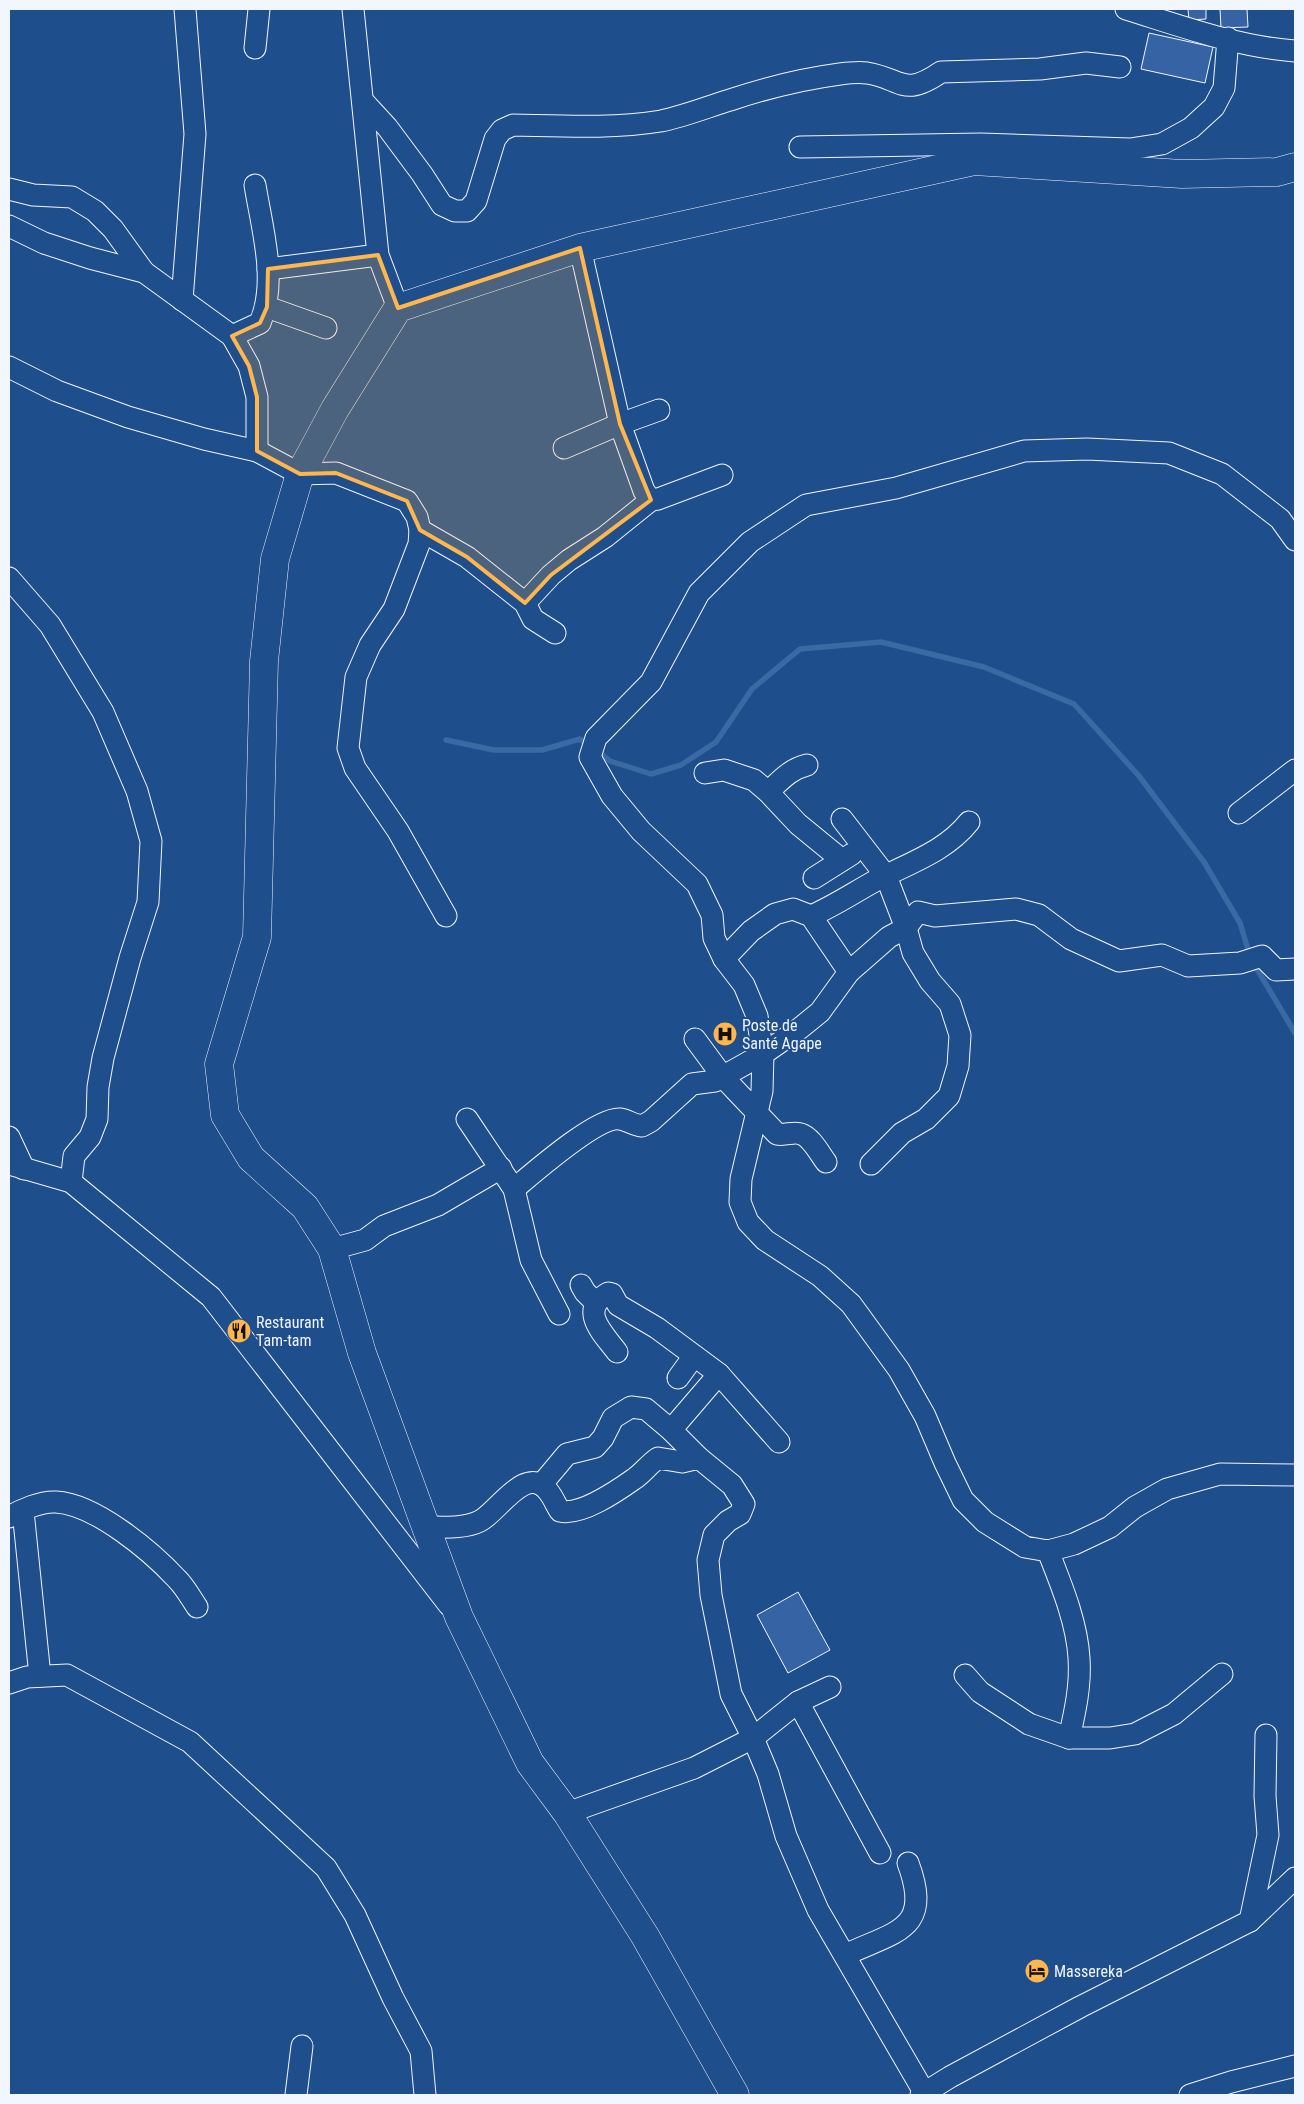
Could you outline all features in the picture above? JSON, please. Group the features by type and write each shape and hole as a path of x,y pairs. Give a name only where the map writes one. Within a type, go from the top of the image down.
{"highway":[{"path":"735,2095 645,1936 567,1813 530,1762 459,1618 362,1353 332,1250 305,1207 252,1158 225,1115 219,1064 257,938 264,661 275,559 300,474 335,409 398,308 580,248 974,161 1182,174 1277,172 1295,167"}],"street":[{"path":"182,300 195,134 185,9"},
{"path":"255,48 259,9"},
{"path":"353,9 378,255 398,308"},
{"path":"1126,9 1182,18 1228,38 1270,49 1295,51"},
{"path":"800,147 981,144 1130,149 1162,144 1191,128 1214,107 1224,88 1228,38"},
{"path":"362,101 387,128 422,174 442,205 454,211 467,211 476,201 495,139 502,130 513,125 607,126 660,121 686,115 784,83 843,73 866,73 903,86 915,86 941,72 1040,68 1086,63 1120,67"},
{"path":"232,336 260,323 267,307 268,270 255,185"},
{"path":"9,189 32,195 72,197 95,211 113,229 144,272 232,336 249,366 257,397 257,451"},
{"path":"9,226 44,243 90,258 144,272"},
{"path":"580,248 620,424 644,491 651,500"},
{"path":"268,270 378,255"},
{"path":"267,307 326,328"},
{"path":"9,367 57,391 128,417 204,439 257,451 300,474 336,473 407,501 417,517 420,530 419,544 394,609 370,645 356,677 348,748 359,775 398,831 446,916"},
{"path":"564,448 620,424 660,410"},
{"path":"1295,540 1280,519 1222,474 1170,454 1087,449 1024,451 896,488 806,506 750,542 699,593 651,682 593,747 612,796 636,824 697,884 712,914 714,938 724,959 744,985 757,1016 764,1054 762,1090 741,1178 740,1202 748,1222 764,1240 820,1276 851,1304 899,1370 925,1416 944,1463 963,1500 985,1522 1025,1547 1048,1551 1074,1544 1110,1527 1135,1507 1167,1489 1220,1474 1295,1475"},
{"path":"525,603 557,570 605,537 651,500 722,474"},
{"path":"420,530 467,557 525,603 533,619 555,633"},
{"path":"9,578 50,625 103,712 137,791 151,841 148,902 130,958 103,1058 98,1086 98,1120 90,1137 74,1156 71,1182"},
{"path":"768,792 789,773 798,767 807,765"},
{"path":"705,773 724,770 754,780 798,824 842,860"},
{"path":"1239,813 1295,770"},
{"path":"842,819 886,876 906,928 913,953 920,967 950,1004 960,1035 958,1066 949,1096 926,1119 902,1133 871,1164"},
{"path":"811,916 837,905 886,876 940,849 959,835 969,822"},
{"path":"814,878 863,847"},
{"path":"724,959 751,931 775,914 793,909 811,916 849,972"},
{"path":"514,1190 557,1154 604,1122 619,1119 642,1126 651,1121 692,1084 715,1081 764,1054 820,1012 849,972 889,937 906,928 918,912 935,916 1016,909 1039,915 1071,939 1120,961 1162,955 1188,966 1240,963 1262,956 1276,970 1295,969"},
{"path":"695,1039 722,1077 776,1134 800,1133 806,1137 826,1162"},
{"path":"467,1119 514,1190 531,1260 559,1314"},
{"path":"9,1137 17,1167 71,1182 211,1297 459,1618"},
{"path":"332,1250 365,1240 384,1226 438,1205 501,1168"},
{"path":"581,1284 589,1297 596,1303"},
{"path":"617,1352 597,1326 593,1310 596,1303 608,1293 612,1294 618,1305 657,1328 719,1374 780,1442"},
{"path":"678,1378 694,1356"},
{"path":"671,1430 719,1374"},
{"path":"541,1485 567,1454 595,1448 603,1438 613,1418 631,1407 646,1409 671,1430 699,1458 732,1485 744,1504 740,1514 728,1521 714,1535 708,1560 711,1595 731,1694 768,1774 786,1836 818,1910 923,2094 950,2077 1080,2006 1250,1921 1295,1878"},
{"path":"426,1527 460,1526 480,1521 521,1485 534,1482 548,1490 560,1511 568,1512 592,1505 624,1486 635,1479 658,1458 682,1462 699,1458"},
{"path":"40,1676 16,1514 40,1504 56,1502 85,1510 125,1532 178,1580 197,1607"},
{"path":"1048,1551 1068,1600 1079,1658 1076,1705 1069,1738"},
{"path":"965,1675 980,1692 1029,1724 1069,1738 1110,1738 1135,1734 1174,1714 1222,1674"},
{"path":"9,1683 27,1677 67,1675 190,1742 326,1868 355,1915 421,2051 425,2095"},
{"path":"567,1813 694,1768 753,1738 798,1702 830,1686"},
{"path":"798,1702 880,1853"},
{"path":"1250,1921 1268,1835 1265,1796 1266,1735"},
{"path":"844,1954 903,1928 914,1916 917,1898 916,1884 908,1863"},
{"path":"296,2095 302,2046"},
{"path":"1190,2095 1295,2066"}],"highlighted area":[{"path":"580,248 620,424 651,500 551,575 525,603 467,557 420,530 407,501 336,473 300,474 257,451 257,397 249,366 232,336 260,323 267,307 268,269 378,255 398,308"}],"building":[{"path":"1188,9 1206,9 1206,19 1189,20"},
{"path":"1220,9 1247,9 1248,27 1221,28"},
{"path":"1149,33 1213,47 1205,83 1141,69"},
{"path":"798,1592 830,1650 788,1673 757,1615"}],"waterway":[{"path":"597,751 610,761 651,774 681,765 716,742 752,689 800,649 881,642 984,667 1074,704 1139,776 1204,862 1240,923 1250,956"},
{"path":"446,740 494,750 542,750 580,739 589,746"},
{"path":"1254,964 1295,1033"}],"place":[{"name":"Poste de Santé Agape","path":"725,1034"},
{"name":"Restaurant Tam-tam","path":"239,1331"},
{"name":"Massereka","path":"1037,1971"}]}
